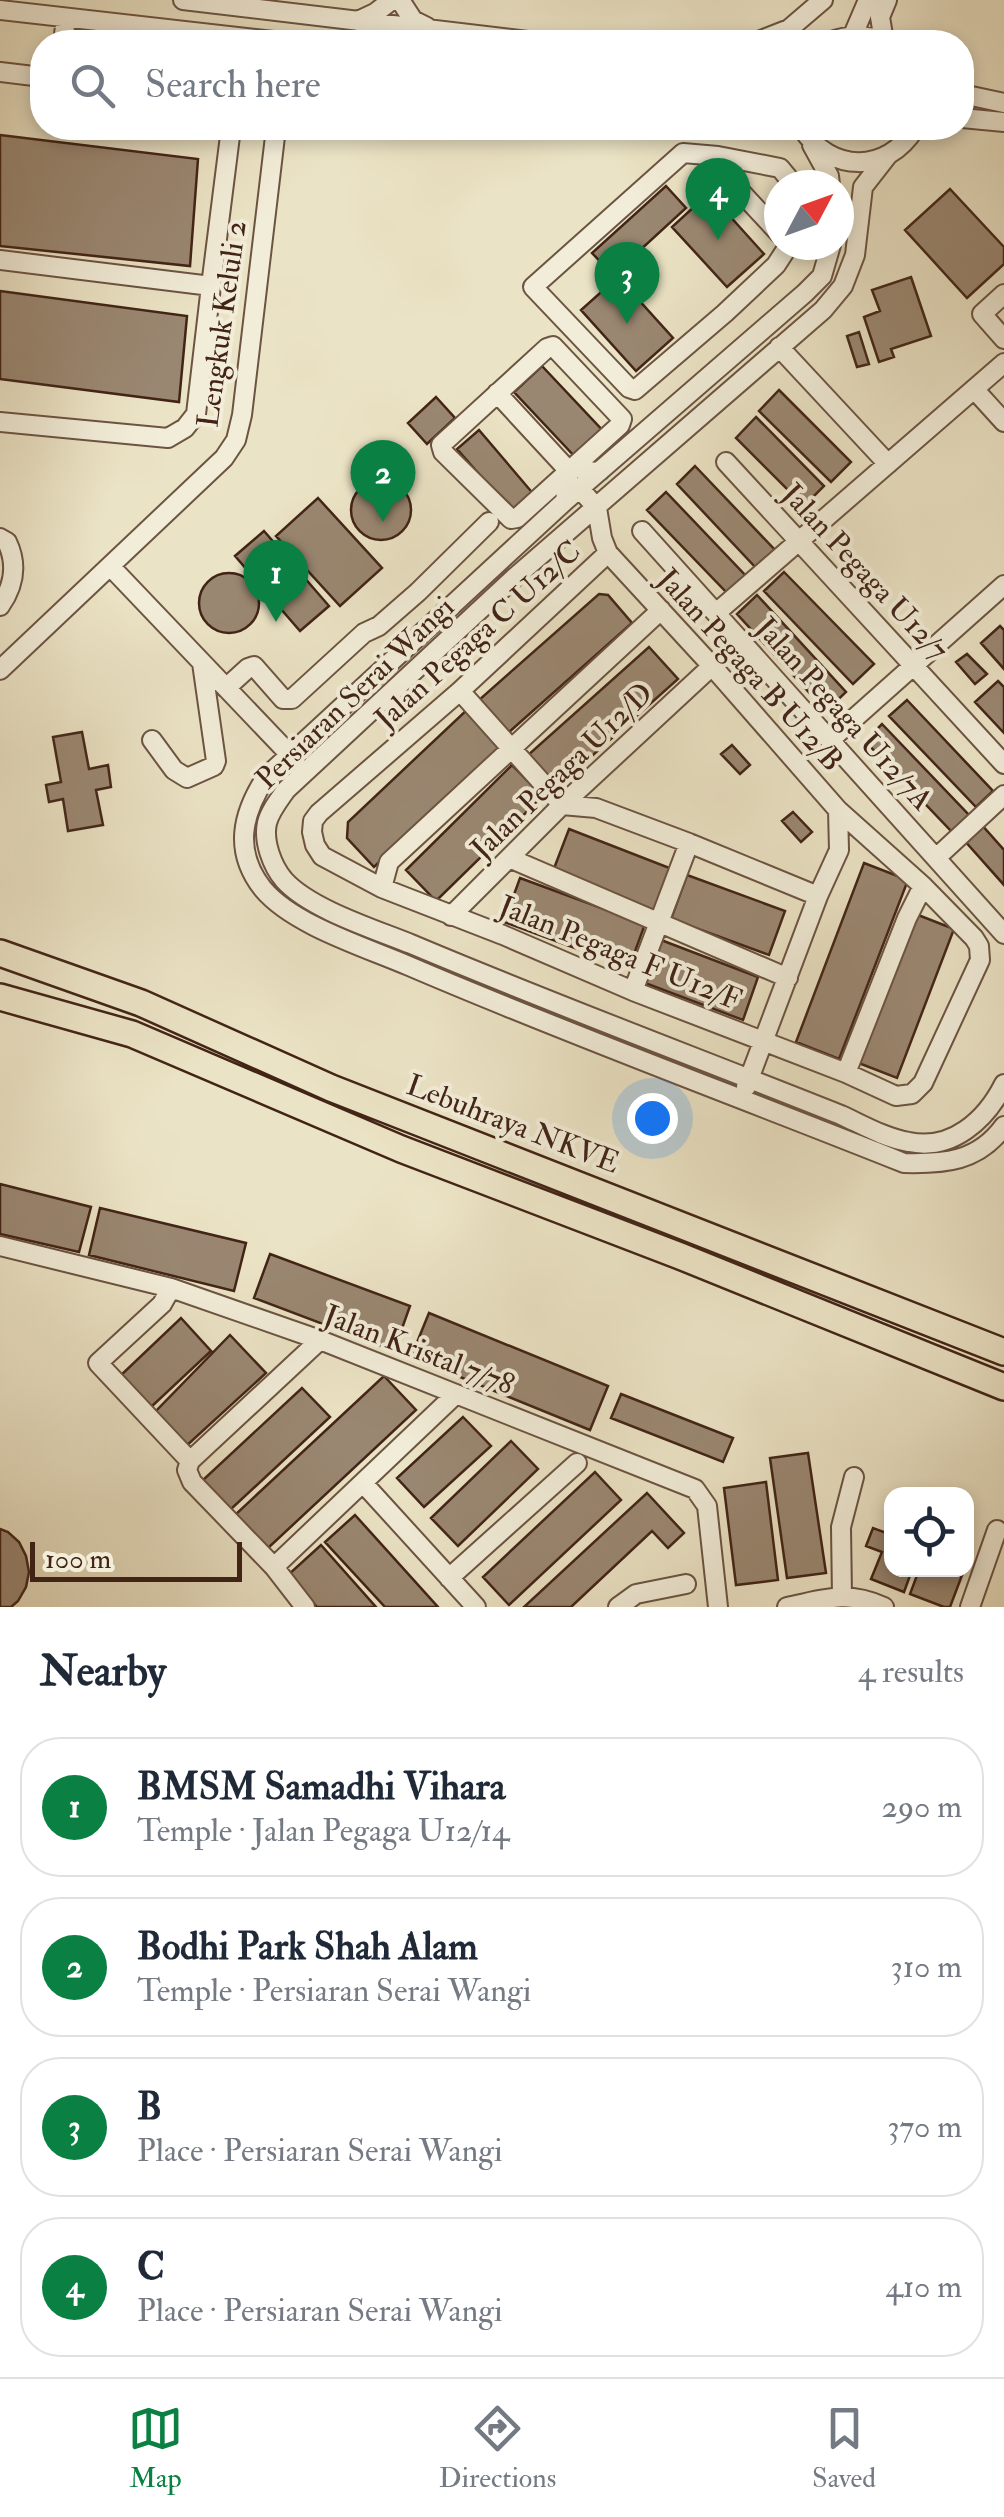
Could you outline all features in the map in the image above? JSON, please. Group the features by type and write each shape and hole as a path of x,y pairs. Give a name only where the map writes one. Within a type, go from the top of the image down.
{"highway":[{"name":"Lebuhraya NKVE","path":"0,953 141,1004 331,1088 1004,1352"},
{"name":"Lebuhraya NKVE","path":"0,997 132,1034 401,1149 1004,1387"}],"street":[{"path":"182,0 432,30"},
{"path":"358,21 376,14 392,0"},
{"path":"400,0 413,20 432,30"},
{"path":"784,30 824,0"},
{"path":"855,30 868,0"},
{"path":"883,30 880,17 887,0"},
{"path":"0,10 163,30"},
{"path":"64,30 66,18"},
{"path":"0,72 30,75"},
{"path":"974,94 1004,93"},
{"path":"974,97 1004,103"},
{"path":"974,119 1004,122"},
{"path":"0,422 168,438 185,428 196,414 229,140"},
{"name":"Lengkuk Keluli 2","path":"0,670 224,458 236,440 275,140"},
{"path":"810,140 827,170"},
{"path":"812,140 822,151 838,159 872,161 888,155"},
{"name":"Persiaran Serai Wangi","path":"906,140 862,187 855,255 843,286 823,310 514,578 286,790 266,824 272,858 281,877 300,895 474,971 750,1078 882,1134 933,1144 957,1137 982,1117 1004,1084"},
{"path":"779,260 726,312 638,389 632,390 533,286 681,154 718,156 782,170"},
{"path":"718,156 724,174 764,217"},
{"path":"0,260 211,286"},
{"name":"Persiaran Serai Wangi","path":"827,260 822,276 572,494 266,777 247,811 242,837 262,888 285,911 467,990 904,1163 939,1164 971,1156 1004,1126"},
{"path":"1004,294 982,314 1004,339"},
{"path":"726,312 750,340"},
{"path":"707,328 732,356"},
{"path":"553,346 608,402 622,422 570,471 517,518 511,519 442,452 441,445 553,346"},
{"path":"780,347 888,464"},
{"path":"716,613 1004,363"},
{"path":"974,389 1004,422"},
{"path":"497,393 570,471 572,494 597,508"},
{"name":"Jalan Pegaga U12/7","path":"726,462 1004,764"},
{"path":"570,471 575,467 600,471"},
{"name":"Jalan Pegaga B U12/B","path":"597,508 608,553 838,810 839,850 742,1098"},
{"path":"226,688 254,666 283,699 292,699 364,633 379,626 405,603 489,522"},
{"name":"Jalan Pegaga U12/7A","path":"642,531 1004,934"},
{"path":"0,538 7,542 14,556 11,590 0,606"},
{"name":"Jalan Pegaga C U12/C","path":"315,845 313,821 319,813 460,691 608,553"},
{"path":"110,566 306,772"},
{"path":"830,740 1002,590"},
{"path":"382,888 388,862 660,610"},
{"path":"152,740 174,770 188,778 214,766 202,663"},
{"name":"Jalan Pegaga U12/D","path":"452,916 562,805 712,666"},
{"path":"460,691 562,805 596,808 818,896"},
{"path":"936,858 1004,795"},
{"path":"838,810 923,886 846,1073"},
{"path":"634,991 689,843"},
{"name":"Jalan Pegaga F U12/F","path":"315,845 335,865 382,888 896,1096 912,1094 924,1084 981,953 974,938 923,886"},
{"path":"509,858 788,978"},
{"name":"Jalan Kristal 7/78","path":"0,1246 170,1288 320,1340 695,1489 707,1506 718,1607"},
{"path":"170,1288 162,1304 98,1364 190,1461"},
{"path":"300,1600 274,1567 192,1482 187,1470 190,1461 320,1340"},
{"path":"274,1567 456,1394"},
{"path":"449,1578 577,1462"},
{"path":"842,1596 841,1527 854,1477"},
{"path":"363,1482 476,1607"},
{"path":"970,1607 997,1530"},
{"path":"618,1607 636,1594 686,1584"},
{"path":"787,1607 842,1596 866,1599 884,1607"}],"building":[{"path":"0,135 198,159 190,266 0,246"},
{"path":"666,186 686,208 613,275 592,253"},
{"path":"950,189 1004,247 1004,264 967,298 905,230"},
{"path":"709,193 764,254 727,287 672,227"},
{"path":"618,277 673,338 636,371 581,310"},
{"path":"911,277 931,336 891,349 894,357 879,362 864,317 880,311 872,290"},
{"path":"0,291 187,316 179,402 0,379"},
{"path":"859,332 869,364 857,367 847,336"},
{"path":"542,366 606,434 578,460 514,392"},
{"path":"779,390 851,462 831,482 759,411"},
{"path":"436,397 455,418 427,444 408,423"},
{"path":"756,417 824,486 804,506 736,438"},
{"path":"479,430 536,497 515,515 457,449"},
{"path":"695,466 776,551 757,569 677,484"},
{"path":"381,480 402,489 411,510 402,531 381,540 360,531 351,510 360,489"},
{"path":"666,492 747,577 729,595 647,510"},
{"path":"318,498 382,568 340,606 276,536"},
{"path":"264,531 329,606 300,631 235,556"},
{"path":"784,572 874,664 853,684 764,591"},
{"path":"229,573 250,582 259,603 250,624 229,633 208,624 199,603 208,582"},
{"path":"599,594 608,595 632,623 508,733 479,700"},
{"path":"757,595 846,692 826,711 737,614"},
{"path":"1000,626 1004,630 1004,669 981,643"},
{"path":"649,647 678,679 556,788 527,756"},
{"path":"967,654 987,674 975,684 956,662"},
{"path":"998,681 1004,687 1004,733 975,702"},
{"path":"907,700 993,791 976,807 889,716"},
{"path":"471,706 505,743 374,867 347,838 348,822"},
{"path":"882,724 969,815 952,832 865,741"},
{"path":"82,732 89,769 108,765 111,787 96,790 103,825 68,831 63,799 49,802 46,785 61,782 53,737"},
{"path":"732,745 750,765 740,774 721,754"},
{"path":"512,765 543,796 436,901 406,870"},
{"path":"793,812 812,832 801,842 782,821"},
{"path":"981,824 1004,850 1004,885 963,839"},
{"path":"569,829 672,869 656,911 553,871"},
{"path":"864,863 908,880 839,1059 796,1042"},
{"path":"687,875 785,911 769,955 671,919"},
{"path":"520,878 645,924 629,968 504,922"},
{"path":"913,913 954,929 897,1078 856,1062"},
{"path":"661,940 758,977 743,1020 645,983"},
{"path":"0,1184 91,1207 79,1252 0,1234"},
{"path":"100,1208 246,1243 234,1291 89,1255"},
{"path":"270,1254 410,1306 394,1351 254,1298"},
{"path":"429,1313 608,1386 590,1430 411,1357"},
{"path":"181,1318 211,1351 150,1408 119,1377"},
{"path":"230,1335 266,1373 184,1448 154,1413"},
{"path":"384,1376 416,1410 267,1549 235,1515"},
{"path":"302,1388 330,1417 230,1510 203,1480"},
{"path":"621,1394 733,1438 723,1462 611,1418"},
{"path":"463,1417 491,1446 424,1507 397,1478"},
{"path":"511,1441 538,1469 458,1546 431,1518"},
{"path":"808,1453 826,1573 787,1578 770,1458"},
{"path":"595,1472 621,1500 509,1605 483,1577"},
{"path":"766,1482 778,1580 736,1585 724,1488"},
{"path":"647,1493 684,1533 668,1548 652,1531 571,1607 524,1607"},
{"path":"355,1515 438,1607 385,1607 325,1542"},
{"path":"873,1528 884,1532 884,1577 909,1577 904,1592 871,1579 882,1552 866,1546"},
{"path":"0,1529 19,1542 29,1572 26,1587 11,1607 0,1607"},
{"path":"321,1545 376,1607 317,1607 288,1575"},
{"path":"916,1577 961,1577 950,1607 910,1594"}],"place":[{"name":"C","path":"718,240"},
{"name":"B","path":"627,324"},
{"name":"Bodhi Park Shah Alam","path":"383,522"},
{"name":"BMSM Samadhi Vihara","path":"276,622"}]}
